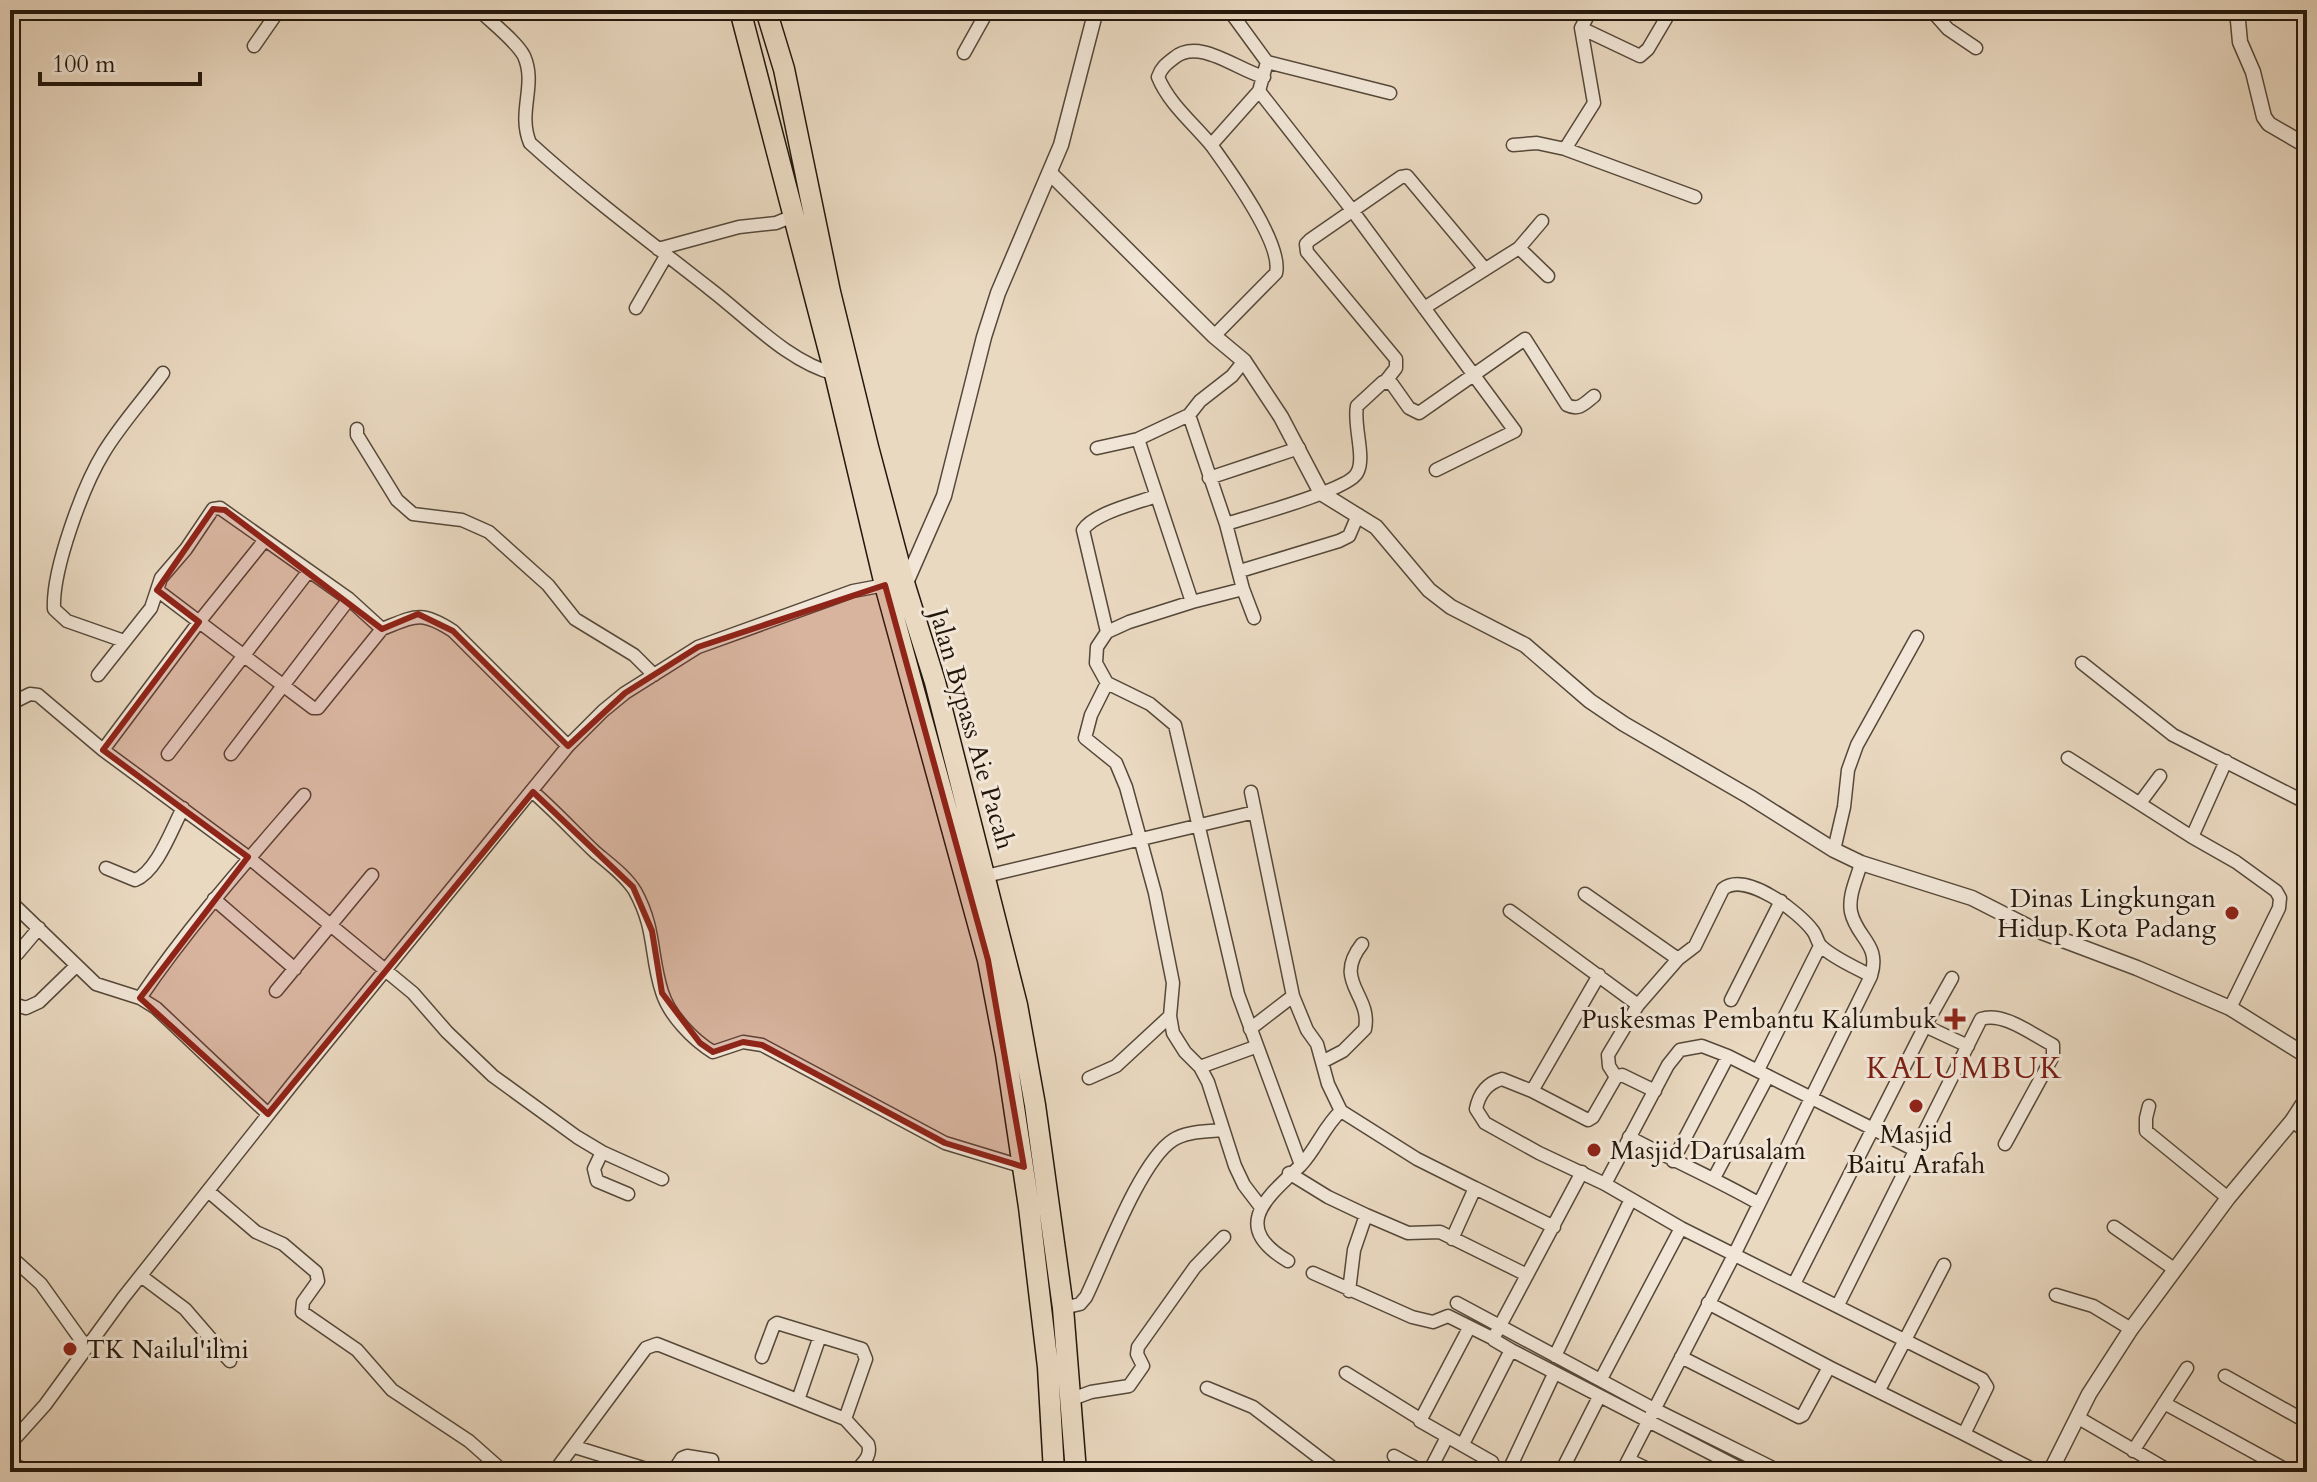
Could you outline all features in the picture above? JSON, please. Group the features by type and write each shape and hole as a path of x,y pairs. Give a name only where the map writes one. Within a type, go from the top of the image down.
{"highway":[{"path":"740,10 835,374 895,586 988,960 1024,1167 1048,1367 1054,1472"},
{"name":"Jalan Bypass Aie Pacah","path":"766,10 784,69 895,586 935,682 1020,1019 1063,1308 1076,1472"},
{"path":"1050,1409 1072,1399"}],"street":[{"path":"254,46 279,10"},
{"path":"479,10 523,54 530,76 524,130 530,143 799,359 816,369 835,374"},
{"path":"964,53 988,10"},
{"path":"10,1444 45,1405 123,1298 268,1114 568,746 603,711 698,647 853,591 895,586 944,496 984,337 998,293 1061,145 1096,10"},
{"path":"1229,10 1267,62 1390,93"},
{"path":"1565,149 1594,103 1581,28 1591,10"},
{"path":"1581,28 1640,56 1648,49 1671,10"},
{"path":"1931,10 1948,29 1976,48"},
{"path":"2237,10 2240,42 2253,72 2264,117 2269,124 2307,146"},
{"path":"1214,336 1276,273 1278,263 1263,224 1211,145 1190,123 1158,77 1161,68 1180,53 1199,49 1264,77"},
{"path":"1211,145 1259,91 1267,62"},
{"path":"1259,91 1352,210 1515,431 1436,470"},
{"path":"1513,145 1537,143 1565,149 1695,197"},
{"path":"1050,173 1214,336 1244,361 1299,448 1321,493 1376,527 1429,590 1451,607 1525,645 1590,701 1624,724 1834,850 1861,863 1972,898 2031,928 2137,968 2230,1008 2307,1056"},
{"path":"1226,524 1349,482 1360,466 1357,406 1396,368 1396,359 1307,252 1306,244 1310,240 1401,177 1407,176 1484,268"},
{"path":"636,308 662,252 739,227 776,223 793,216"},
{"path":"1424,308 1519,248 1542,221"},
{"path":"1519,248 1548,276"},
{"path":"1385,382 1397,389 1409,408 1419,413 1525,339 1567,405 1580,408 1594,396"},
{"path":"1097,448 1138,439 1189,415 1244,361"},
{"path":"124,641 60,616 54,609 55,583 96,467 163,373"},
{"path":"1189,415 1254,618"},
{"path":"357,429 357,435 397,500 413,514 462,520 489,532 548,585 575,619 634,655 654,675"},
{"path":"1138,439 1192,602"},
{"path":"1209,478 1299,448"},
{"path":"1107,632 1083,530 1100,517 1156,496"},
{"path":"98,675 151,608 161,578 186,549 213,509 225,510 264,541 349,599 382,629"},
{"path":"1240,571 1339,541 1349,536 1358,515"},
{"path":"103,750 264,541"},
{"path":"168,754 308,572"},
{"path":"1243,589 1192,602 1107,632 1097,647 1096,663 1107,683 1150,704 1175,725 1235,981 1255,1047 1301,1165"},
{"path":"157,590 313,708 318,708 382,629 418,614 433,618 453,631 568,746"},
{"path":"231,754 349,599"},
{"path":"1834,850 1844,807 1848,770 1857,745 1917,637"},
{"path":"2082,663 2157,725 2307,803"},
{"path":"1107,683 1091,715 1085,738 1116,763 1140,839 1173,983 1170,1016 1173,1033 1208,1082 1222,1130 1244,1185 1260,1206 1259,1235 1275,1254 1288,1261"},
{"path":"10,704 30,694 38,695 103,750 248,857 422,1002 447,1032 493,1076 535,1109 602,1152 662,1179"},
{"path":"2068,758 2236,862 2276,891 2280,898 2279,908 2230,1008"},
{"path":"2192,837 2226,761"},
{"path":"2140,803 2160,776"},
{"path":"533,792 560,814 633,887 652,931 662,993 680,1021 700,1043 713,1052 743,1042 762,1045 945,1143 1024,1167"},
{"path":"1251,792 1293,996 1307,1030 1317,1044 1328,1084 1341,1111 1417,1159 1554,1227"},
{"path":"140,998 214,899 304,795"},
{"path":"106,868 135,880 141,878 155,864 183,808"},
{"path":"986,876 1255,812"},
{"path":"1654,1472 1626,1466 1871,976 1874,954 1851,915 1850,900 1861,863"},
{"path":"276,991 372,875"},
{"path":"1616,1077 1609,1066 1608,1055 1638,1005 1678,959 1695,946 1723,889 1728,885 1750,888 1781,901 1814,933 1820,946 1871,976"},
{"path":"1585,894 1678,959"},
{"path":"214,899 295,969"},
{"path":"10,901 96,984 140,998 156,1008 268,1114"},
{"path":"1731,1000 1781,901"},
{"path":"1510,911 1638,1005"},
{"path":"17,954 39,928"},
{"path":"1322,1062 1343,1051 1365,1029 1366,1017 1350,969 1353,956 1362,944"},
{"path":"1714,1178 1820,946"},
{"path":"10,1003 26,1008 39,1002 76,966"},
{"path":"1532,1091 1599,975"},
{"path":"1794,1284 1952,978"},
{"path":"1250,1029 1293,996"},
{"path":"1089,1078 1116,1066 1170,1016"},
{"path":"1838,1305 1981,1019 1992,1016 2053,1045 2053,1056 2005,1144"},
{"path":"1925,1026 1968,1046"},
{"path":"1605,1184 1668,1065 1680,1050 1702,1046 1763,1073 1915,1150"},
{"path":"1200,1067 1255,1047"},
{"path":"1673,1161 1728,1056"},
{"path":"1655,1091 1622,1075 1616,1077 1593,1117 1588,1120 1510,1080 1496,1081 1488,1085 1476,1109 1480,1119 1539,1153 1582,1172 1681,1228 1838,1305 1985,1383 1985,1392 1964,1434"},
{"path":"2050,1472 2089,1394 2131,1329 2307,1098"},
{"path":"2149,1106 2146,1131 2228,1198"},
{"path":"1260,1206 1269,1200 1289,1173 1301,1165 1332,1119 1341,1111"},
{"path":"2292,1121 2307,1132"},
{"path":"1063,1308 1080,1304 1086,1297 1145,1175 1163,1149 1183,1135 1222,1130"},
{"path":"1629,1137 1758,1203"},
{"path":"602,1152 594,1169 597,1181 628,1194"},
{"path":"1496,1333 1582,1172"},
{"path":"1289,1173 1366,1215 1408,1233 1434,1231 1527,1275"},
{"path":"1452,1239 1475,1188"},
{"path":"208,1191 250,1227 283,1244 316,1272 318,1281 303,1302 302,1312 357,1350 392,1390 469,1441 504,1472"},
{"path":"1555,1356 1631,1199"},
{"path":"1349,1291 1354,1250 1366,1215"},
{"path":"2114,1227 2174,1269"},
{"path":"1601,1379 1681,1228"},
{"path":"1072,1399 1091,1392 1129,1386 1143,1366 1137,1354 1138,1347 1195,1267 1224,1237"},
{"path":"10,1256 41,1284 86,1347"},
{"path":"1879,1390 1944,1265"},
{"path":"1313,1273 1412,1317 1433,1322 1448,1316 1469,1328 1496,1333 1555,1356 1781,1472"},
{"path":"141,1276 185,1309 230,1361"},
{"path":"2056,1295 2093,1306 2131,1329"},
{"path":"1457,1303 1496,1333 1511,1350 1747,1472"},
{"path":"1708,1303 2038,1472"},
{"path":"762,1357 777,1323 862,1349 866,1355 845,1419"},
{"path":"1420,1419 1469,1328"},
{"path":"798,1400 820,1336"},
{"path":"554,1472 651,1345 662,1345 845,1419 870,1449 870,1454 855,1472"},
{"path":"1463,1444 1511,1350"},
{"path":"1681,1357 1799,1417 1803,1415 1829,1367"},
{"path":"2133,1451 2187,1368"},
{"path":"1346,1373 1420,1419 1420,1423 1492,1462 1493,1471"},
{"path":"1508,1472 1554,1374"},
{"path":"2225,1376 2307,1422"},
{"path":"1207,1388 1253,1407 1338,1472"},
{"path":"1561,1472 1599,1397"},
{"path":"2164,1403 2290,1472"},
{"path":"2077,1417 2171,1472"},
{"path":"1394,1456 1426,1472 1447,1437"},
{"path":"575,1447 656,1472"},
{"path":"673,1472 682,1458 712,1460"},
{"path":"10,1464 33,1472"}],"highlighted area":[{"path":"213,509 225,510 382,629 418,614 453,631 568,746 625,693 698,647 885,585 988,960 1024,1167 945,1143 762,1045 743,1042 713,1052 700,1043 662,993 652,931 633,887 533,792 268,1114 140,998 248,857 103,750 199,622 157,590"}],"place":[{"name":"Dinas Lingkungan Hidup Kota Padang","path":"2232,913"},
{"name":"Puskesmas Pembantu Kalumbuk","path":"1955,1019"},
{"name":"Masjid Baitu Arafah","path":"1916,1106"},
{"name":"Masjid Darusalam","path":"1594,1150"},
{"name":"TK Nailul'ilmi","path":"70,1349"}],"district":[{"name":"KALUMBUK","path":"1965,1068"}]}
